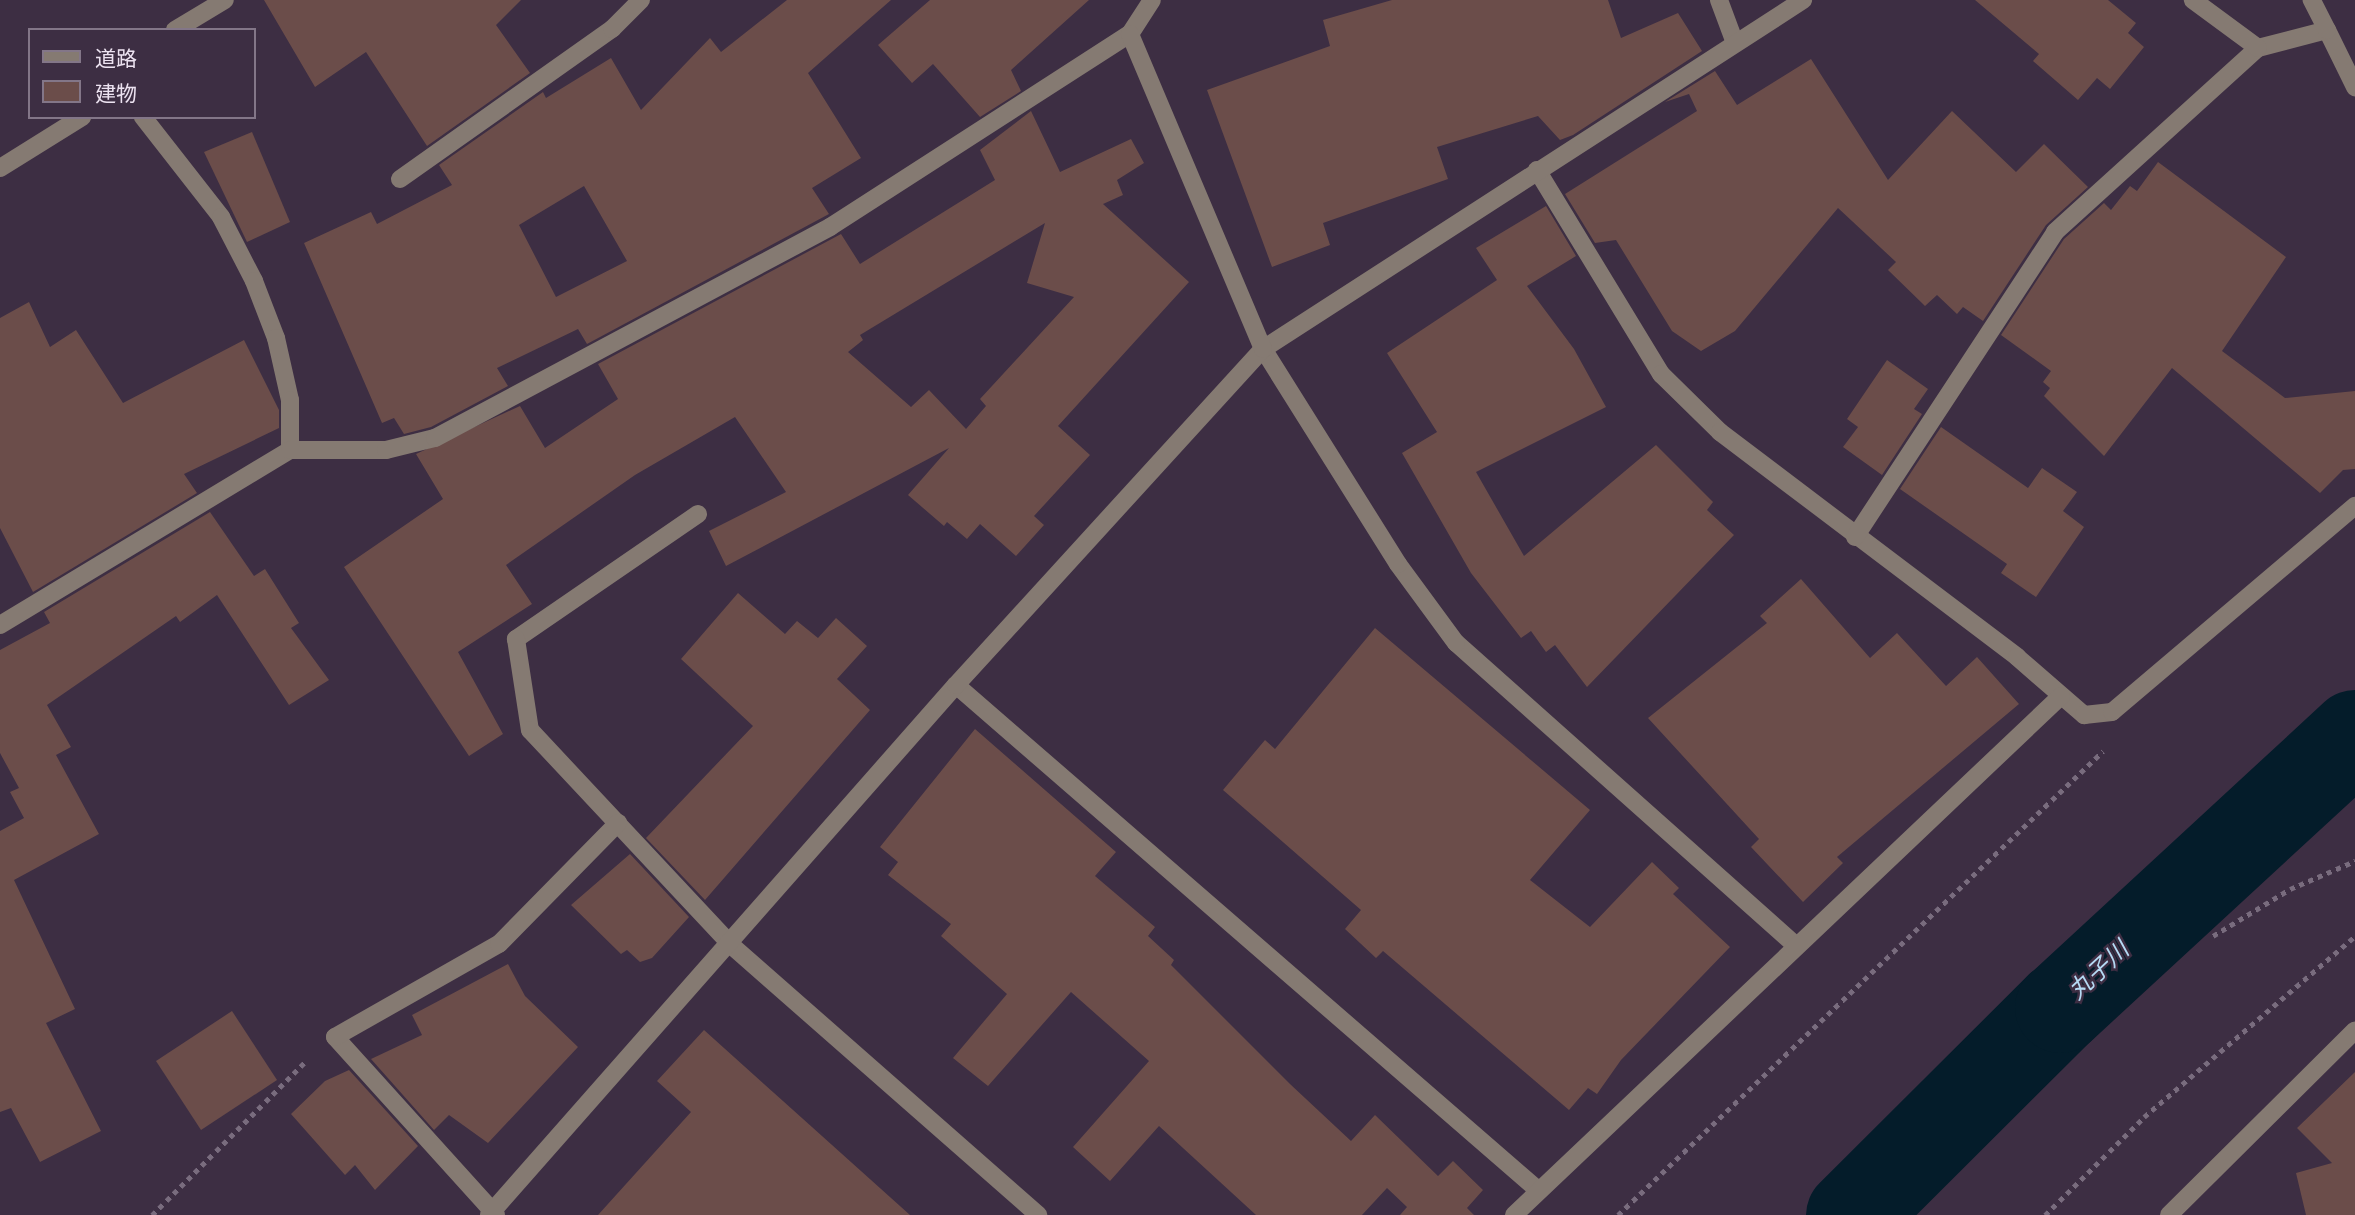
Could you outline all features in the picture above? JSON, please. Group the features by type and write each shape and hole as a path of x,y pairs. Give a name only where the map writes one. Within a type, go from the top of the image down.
{"street":[{"path":"178,28 225,0"},
{"path":"400,179 612,29 641,0"},
{"path":"0,625 290,450 386,450 435,438 830,227 1130,34 1152,0"},
{"path":"1719,0 1735,44"},
{"path":"618,823 499,944 335,1037 493,1214 956,685 1264,349 1803,0"},
{"path":"2193,0 2258,48"},
{"path":"2312,0 2355,87"},
{"path":"1855,537 2055,232 2258,48 2327,30"},
{"path":"1130,34 1264,349 1398,564 1456,643 1793,943"},
{"path":"0,168 79,119"},
{"path":"145,119 221,217 254,281 276,338 290,400 290,450"},
{"path":"1537,170 1661,374 1720,432 2084,715 2112,712 2355,506"},
{"path":"698,514 516,639 530,730 731,945 1038,1215"},
{"path":"956,685 1538,1190"},
{"path":"1514,1215 1793,943 2061,696"},
{"path":"2169,1215 2355,1030"}],"path":[{"path":"1618,1215 2113,742"},
{"path":"2213,936 2290,889 2355,861"},
{"path":"2045,1215 2144,1117 2355,936"},
{"path":"152,1215 242,1119 335,1037"}],"building":[{"path":"264,0 521,0 496,25 530,73 427,146 366,52 315,87"},
{"path":"787,0 891,0 808,73 861,158 812,188 829,214 587,344 578,329 497,368 508,386 431,427 404,434 394,418 382,423 304,243 371,212 377,224 452,185 439,165 543,92 546,98 611,58 641,110 710,38 721,52","holes":["584,186 627,261 556,297 519,225"]},
{"path":"930,0 1089,0 1011,70 1021,91 980,117 933,64 912,83 878,45"},
{"path":"1392,0 1608,0 1621,38 1678,13 1702,51 1573,135 1560,140 1538,116 1437,147 1448,179 1323,223 1330,245 1272,267 1207,90 1330,46 1323,20"},
{"path":"1975,0 2108,0 2136,23 2128,33 2144,47 2110,89 2097,78 2078,100 2033,61 2039,54"},
{"path":"1811,59 1888,180 1952,111 2016,172 2044,144 2088,187 2046,225 1983,321 1963,307 1957,314 1937,295 1925,306 1888,270 1896,262 1838,208 1735,331 1701,351 1672,331 1616,240 1595,243 1565,194 1697,111 1689,94 1665,102 1715,71 1737,105"},
{"path":"1031,111 1060,172 1131,139 1144,163 1117,180 1123,195 1103,204 1189,282 1058,426 1090,455 1034,516 1044,525 1016,556 980,524 967,539 947,522 944,526 908,495 949,448 726,566 709,531 786,492 735,417 635,475 506,565 532,604 458,652 503,734 469,756 344,567 443,499 416,454 520,406 545,448 618,399 598,364 841,234 860,264 995,180 980,150","holes":["1045,223 1027,283 1074,297 980,399 986,406 966,429 929,390 911,407 848,352 863,340 860,335"]},
{"path":"252,132 290,222 247,242 204,152"},
{"path":"2158,162 2286,257 2222,351 2285,398 2355,391 2355,469 2343,470 2320,493 2172,368 2104,456 2044,396 2050,388 2043,382 2051,371 2001,335 2064,239 2104,203 2111,210 2130,186 2137,191"},
{"path":"1546,206 1576,256 1527,286 1574,349 1606,407 1476,472 1524,556 1656,445 1713,502 1707,510 1734,535 1587,687 1555,645 1546,652 1531,631 1521,638 1471,573 1402,453 1437,432 1387,353 1497,280 1476,248"},
{"path":"29,302 50,347 76,330 123,403 244,340 279,410 279,428 184,474 197,493 33,592 0,528 0,318"},
{"path":"1887,360 1928,389 1914,409 1922,414 1882,475 1843,447 1858,427 1847,419"},
{"path":"1941,427 2028,488 2042,468 2077,492 2063,511 2084,527 2036,597 2001,573 2007,564 1900,489"},
{"path":"210,512 254,576 265,569 299,623 291,628 329,680 289,705 217,595 180,622 176,616 47,705 71,747 56,755 99,834 14,880 75,1009 46,1023 101,1131 40,1162 11,1108 0,1112 0,831 24,818 10,792 19,788 0,753 0,650 50,623 44,612"},
{"path":"1801,579 1870,658 1897,633 1946,686 1977,657 2019,704 1837,857 1843,863 1803,902 1751,847 1759,839 1648,718 1767,623 1760,616"},
{"path":"738,593 785,634 797,621 818,638 836,618 867,646 837,679 870,710 705,900 646,838 753,726 681,659"},
{"path":"1375,628 1590,810 1530,880 1590,927 1652,862 1679,888 1673,894 1730,947 1621,1060 1597,1094 1588,1088 1569,1110 1383,951 1376,958 1345,929 1361,910 1223,790 1265,740 1275,749"},
{"path":"975,729 1116,852 1095,876 1155,927 1148,936 1174,960 1171,965 1290,1084 1351,1141 1375,1115 1438,1176 1453,1161 1483,1190 1467,1208 1474,1215 1400,1215 1407,1207 1387,1188 1362,1215 1256,1215 1159,1126 1110,1181 1073,1147 1149,1061 1071,992 988,1086 953,1058 1007,994 941,936 951,924 888,875 898,862 880,847"},
{"path":"630,854 689,917 652,958 640,962 627,950 621,954 571,905"},
{"path":"508,964 525,996 578,1047 488,1143 449,1115 434,1130 371,1059 422,1035 412,1015"},
{"path":"232,1011 277,1080 201,1130 156,1061"},
{"path":"704,1030 910,1215 598,1215 691,1112 657,1081"},
{"path":"349,1070 418,1146 375,1190 355,1165 345,1175 291,1114 325,1081"},
{"path":"2355,1072 2355,1215 2306,1215 2296,1173 2332,1163 2297,1128"}],"waterway":[{"name":"丸子川","path":"1851,1215 2060,1007 2355,735"}]}
